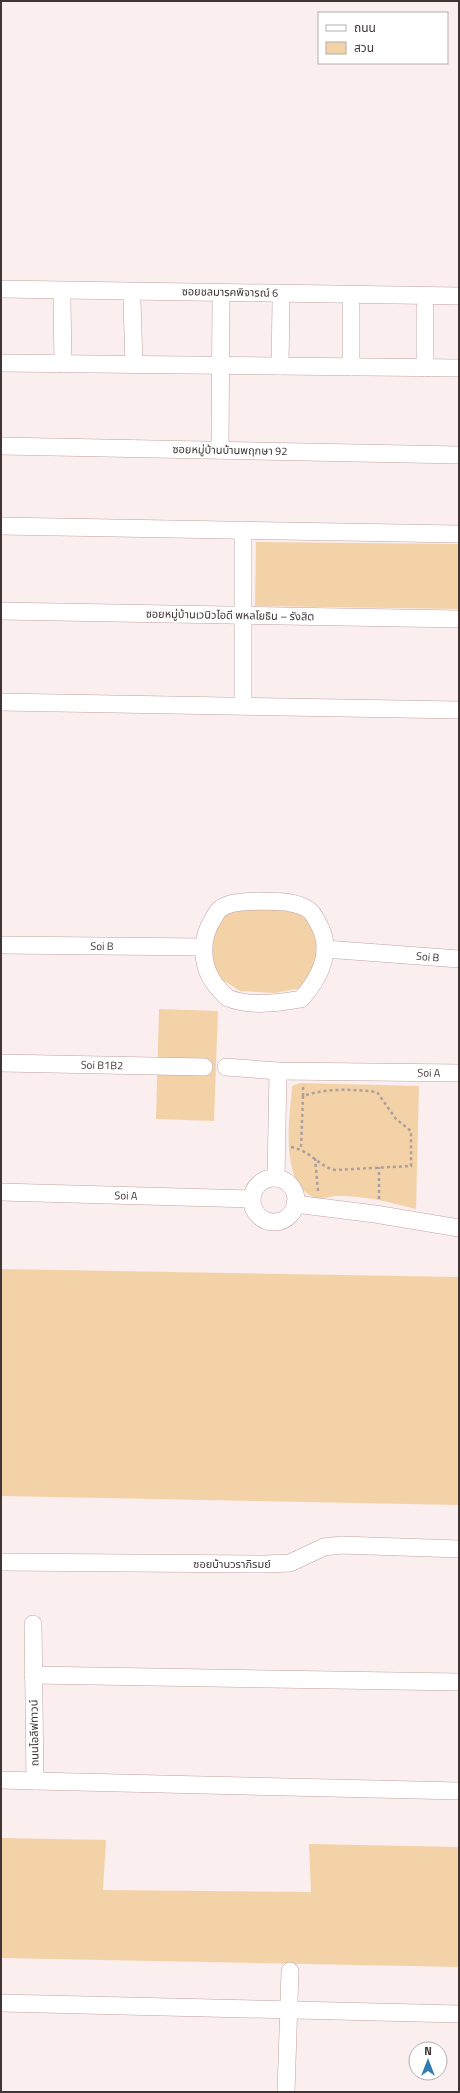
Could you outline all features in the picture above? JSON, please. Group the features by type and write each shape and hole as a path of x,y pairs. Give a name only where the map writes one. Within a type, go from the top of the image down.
{"street":[{"name":"ซอยชลมารคพิจารณ์ 6","path":"1,289 459,296"},
{"path":"220,450 221,299"},
{"path":"62,300 63,364"},
{"path":"132,301 134,365"},
{"path":"280,366 281,303"},
{"path":"351,306 351,367"},
{"path":"425,308 425,368"},
{"path":"1,363 459,368"},
{"name":"ซอยหมู่บ้านบ้านพฤกษา 92","path":"1,446 459,455"},
{"path":"1,526 459,534"},
{"path":"243,530 243,706"},
{"name":"ซอยหมู่บ้านเวนิวไอดี พหลโยธิน – รังสิต","path":"1,611 459,619"},
{"path":"1,702 459,710"},
{"path":"258,901 297,904 311,911 321,929 325,949 322,968 313,985 301,998 266,1003 248,1002 227,998 214,984 206,966 203,947 208,927 218,909 235,902 258,901"},
{"name":"Soi B","path":"1,945 203,947"},
{"name":"Soi B","path":"325,949 459,959"},
{"name":"Soi B1B2","path":"1,1063 204,1067"},
{"name":"Soi A","path":"226,1067 278,1071 459,1073"},
{"path":"276,1178 278,1071"},
{"path":"276,1178 283,1180 294,1190 296,1204 293,1211 282,1220 267,1221 256,1212 252,1199 253,1192 262,1181 276,1178"},
{"name":"Soi A","path":"1,1192 252,1199"},
{"path":"296,1204 378,1214 459,1228"},
{"name":"ซอยบ้านวราภิรมย์","path":"1,1562 265,1564 290,1563 324,1547 341,1545 459,1549"},
{"name":"ถนนไอลีฟทาวน์","path":"1,1780 35,1781 33,1624"},
{"path":"33,1676 459,1682"},
{"path":"35,1781 459,1791"},
{"path":"286,2092 290,1971"},
{"path":"1,2003 459,2014"}],"path":[{"path":"277,1144 301,1149 315,1158 325,1168 335,1170 411,1166 411,1131 396,1119 377,1092 357,1090 318,1091 303,1096 301,1149"},
{"path":"315,1158 320,1207"},
{"path":"378,1214 379,1167"}],"green space":[{"path":"256,542 459,544 459,609 255,606"},
{"path":"275,908 304,915 309,919 315,930 322,951 302,988 274,993 240,991 223,980 214,970 208,935 222,911"},
{"path":"159,1009 218,1011 214,1121 156,1119"},
{"path":"300,1083 419,1086 416,1209 366,1198 335,1196 315,1198 302,1189 295,1177 289,1147 292,1086"},
{"path":"1,1269 459,1277 459,1505 1,1496"},
{"path":"1,1838 106,1840 103,1890 311,1892 309,1844 459,1847 459,1967 1,1958"}]}
